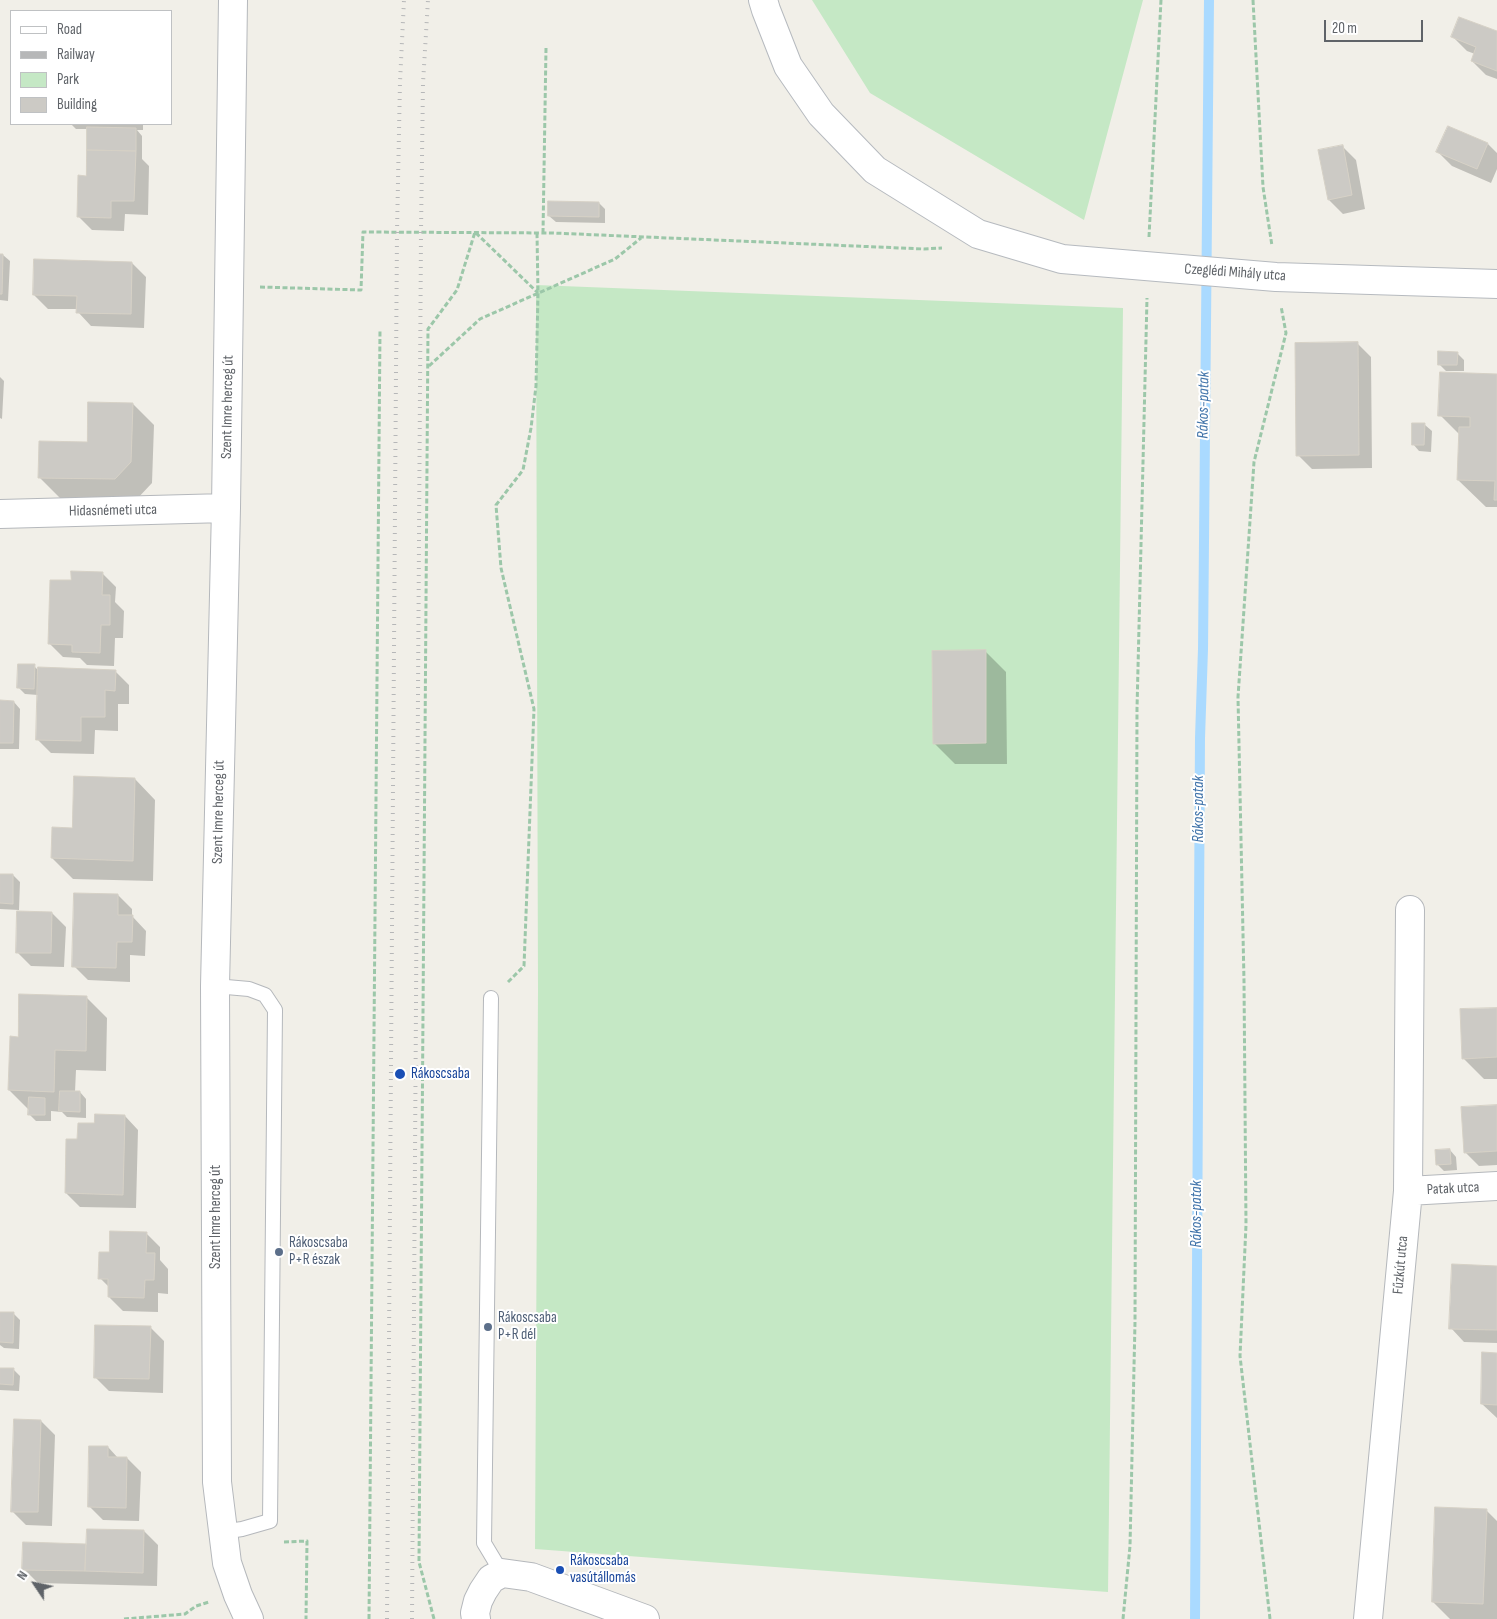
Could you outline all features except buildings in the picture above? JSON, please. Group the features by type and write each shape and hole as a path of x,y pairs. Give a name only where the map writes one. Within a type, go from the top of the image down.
{"street":[{"name":"Szent Imre herceg út","path":"233,0 226,508 215,986 218,1482 222,1532 227,1563 249,1619"},
{"name":"Czeglédi Mihály utca","path":"763,0 788,66 821,114 875,170 978,234 1062,259 1267,276 1497,284"},
{"name":"Hidasnémeti utca","path":"0,514 226,508"},
{"name":"Fűzkút utca","path":"1368,1619 1408,1191 1410,910"},
{"name":"Patak utca","path":"1408,1191 1497,1186"},
{"path":"476,1619 475,1613 483,1591 491,1579 502,1573 530,1577 644,1619"}],"lane":[{"path":"215,986 249,989 265,995 275,1010 270,1521 242,1529 222,1532"},
{"path":"491,998 484,1543 502,1573"}],"path":[{"path":"1123,1619 1130,1546 1136,1322 1137,709 1154,267 1160,0"},
{"path":"1253,0 1267,276 1286,333 1254,462 1238,697 1244,981 1246,1206 1240,1356 1270,1619"},
{"path":"543,233 546,48"},
{"path":"229,286 361,290 363,232 553,233 924,249 951,248 978,234"},
{"path":"475,232 538,293"},
{"path":"434,1619 419,1562 428,329 457,290 475,232"},
{"path":"491,998 524,966 534,709 501,568 496,505 523,470 532,428 536,386 537,233"},
{"path":"428,367 480,319 615,259 642,237"},
{"path":"369,1619 380,330"},
{"path":"282,1542 307,1541 306,1619"},
{"path":"124,1619 185,1614 196,1606"}],"green space":[{"path":"812,0 1143,0 1084,220 870,93"},
{"path":"536,285 1123,308 1108,1592 535,1549 538,990"}],"waterway":[{"name":"Rákos-patak","path":"1195,1619 1200,738 1203,649 1209,0"}],"railway":[{"path":"387,1619 397,232 400,82 404,0"},
{"path":"412,1619 421,232 423,83 428,0"}],"place":[{"name":"Rákoscsaba","path":"400,1074"},
{"name":"Rákoscsaba P+R észak","path":"279,1252"},
{"name":"Rákoscsaba P+R dél","path":"488,1327"},
{"name":"Rákoscsaba vasútállomás","path":"560,1570"}]}
